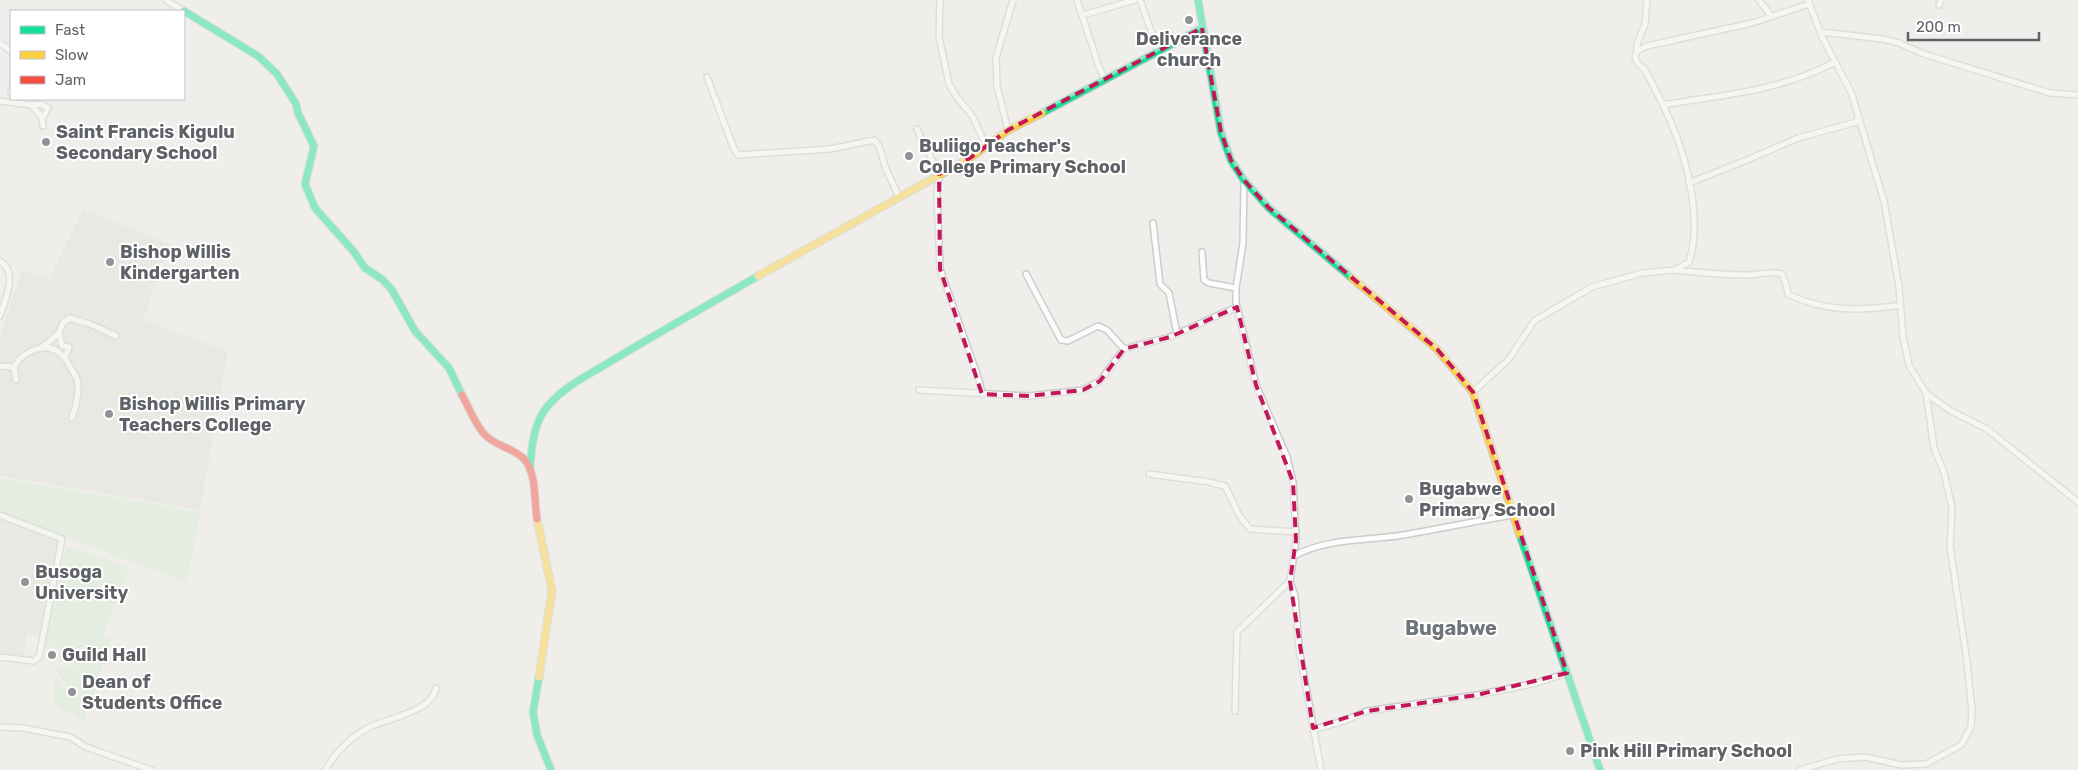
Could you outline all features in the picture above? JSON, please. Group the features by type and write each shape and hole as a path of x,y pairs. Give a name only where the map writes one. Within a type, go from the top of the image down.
{"street":[{"path":"166,0 182,10"},
{"path":"940,0 939,37 949,84 973,117 986,146"},
{"path":"1008,130 997,86 996,58 1013,0"},
{"path":"1077,0 1098,67 1105,80"},
{"path":"1083,15 1135,0"},
{"path":"1140,0 1158,50"},
{"path":"1198,0 1221,132 1231,160 1244,180 1269,208 1437,349 1473,392 1600,770"},
{"path":"1647,0 1645,24 1635,55 1637,63 1644,68 1663,105 1680,146 1694,214 1692,253 1689,262 1674,270"},
{"path":"1759,0 1772,18"},
{"path":"1637,51 1647,46 1772,18 1809,2 1821,32 1851,92 1884,201 1903,337 1909,365 1926,393 1951,411 1987,429 2078,502"},
{"path":"185,12 258,56 277,74 296,104 298,113 314,146 305,184 315,208 354,252 365,268 383,280 392,290 415,331 449,368 459,390 485,434 524,459 530,470 534,487 534,504 552,591 533,712 537,735 551,770"},
{"path":"530,470 531,452 538,423 543,412 563,390 652,336 970,158 1008,130 1202,28"},
{"path":"1821,32 1882,39 1899,43 1924,54 2050,93 2078,95"},
{"path":"1663,105 1752,92 1816,72 1835,62"},
{"path":"707,77 734,149 738,154 830,149 874,140 879,146 886,169 899,197"},
{"path":"0,101 18,100 31,104 41,104 48,108 43,123 36,109 31,104"},
{"path":"1688,183 1798,138 1857,122 1858,115"},
{"path":"917,129 939,174 937,194 940,269 982,394"},
{"path":"1244,180 1243,243 1236,288 1237,307 1256,385 1291,469 1296,532 1290,581 1295,596 1299,648 1321,770"},
{"path":"1152,223 1160,284 1169,293 1177,334"},
{"path":"1202,252 1204,280 1209,283 1236,288"},
{"path":"0,261 5,264 11,277 0,316"},
{"path":"1473,392 1509,359 1534,321 1592,287 1642,273 1674,270 1750,275 1777,273 1782,274 1788,294 1803,301 1829,308 1854,310 1900,305"},
{"path":"1026,274 1061,340 1068,341 1098,326 1107,330 1124,349"},
{"path":"919,390 1029,396 1083,390 1100,381 1124,349 1177,334 1237,307"},
{"path":"41,348 59,332 63,323 69,318 90,324 116,336"},
{"path":"59,332 62,346 69,347 65,358"},
{"path":"16,380 14,367 19,359 32,350 41,348 55,349 65,358 78,381 77,401 72,418"},
{"path":"0,366 14,367"},
{"path":"1800,770 1837,759 1865,757 1902,765 1926,764 1961,745 1971,727 1972,711 1967,662 1950,546 1952,508 1944,472 1934,448 1926,393"},
{"path":"1149,474 1199,480 1225,486 1239,515 1250,529 1296,532"},
{"path":"0,514 62,539 40,657 34,661 0,657"},
{"path":"1294,556 1305,550 1332,543 1396,536 1513,515"},
{"path":"1235,711 1237,632 1290,581"},
{"path":"1314,728 1344,721 1367,711 1477,695 1537,683 1566,673"},
{"path":"326,770 344,746 368,728 413,713 429,700 436,692 436,688"},
{"path":"0,727 23,728 70,737 86,747 151,770"}],"highlighted area":[{"path":"1202,28 1221,132 1231,160 1244,180 1269,208 1437,349 1473,392 1567,673 1477,695 1367,711 1313,728 1290,581 1296,540 1293,482 1256,385 1237,307 1170,337 1124,349 1100,381 1083,390 1029,396 982,394 940,269 939,174 970,158 1008,130"}],"shaded area":[{"name":"Bishop Willis Primary Teachers College","path":"83,209 169,244 143,320 228,351 200,510 0,476 0,337 22,269 49,279"},
{"name":"Busoga University","path":"0,518 58,540 39,635 27,633 24,656 0,653"}],"green space":[{"path":"0,478 201,512 186,582 0,513"},
{"path":"66,546 129,567 103,636 111,640 84,722 53,704 54,675 66,691 65,694 72,698 82,690 70,685 67,687 55,668 66,665 66,668 74,668 74,658 67,658 67,663 57,662 59,647 45,647"}],"traffic: fast":[{"path":"1198,0 1221,132 1231,160 1244,180 1269,208 1352,278"},
{"path":"185,12 258,56 277,74 296,104 298,113 314,146 305,184 315,208 354,252 365,268 383,280 392,290 415,331 449,368 462,395"},
{"path":"1042,113 1202,28"},
{"path":"530,470 535,432 540,417 567,388 758,276"},
{"path":"1520,535 1600,770"},
{"path":"539,677 533,712 537,735 551,770"}],"traffic: slow":[{"path":"758,276 970,158 1008,130 1042,113"},
{"path":"1352,278 1437,349 1473,392 1520,535"},
{"path":"537,519 552,591 539,677"}],"traffic: jam":[{"path":"462,395 475,421 485,435 494,442 520,455 528,465 533,480 537,519"}],"place":[{"name":"Deliverance church","path":"1189,20"},
{"name":"Saint Francis Kigulu Secondary School","path":"46,142"},
{"name":"Buliigo Teacher's College Primary School","path":"909,156"},
{"name":"Bishop Willis Kindergarten","path":"110,262"},
{"name":"Bishop Willis Primary Teachers College","path":"109,414"},
{"name":"Bugabwe Primary School","path":"1409,499"},
{"name":"Busoga University","path":"25,582"},
{"name":"Guild Hall","path":"52,655"},
{"name":"Dean of Students Office","path":"72,692"},
{"name":"Pink Hill Primary School","path":"1570,751"}],"district":[{"name":"Bugabwe","path":"1451,628"}]}
